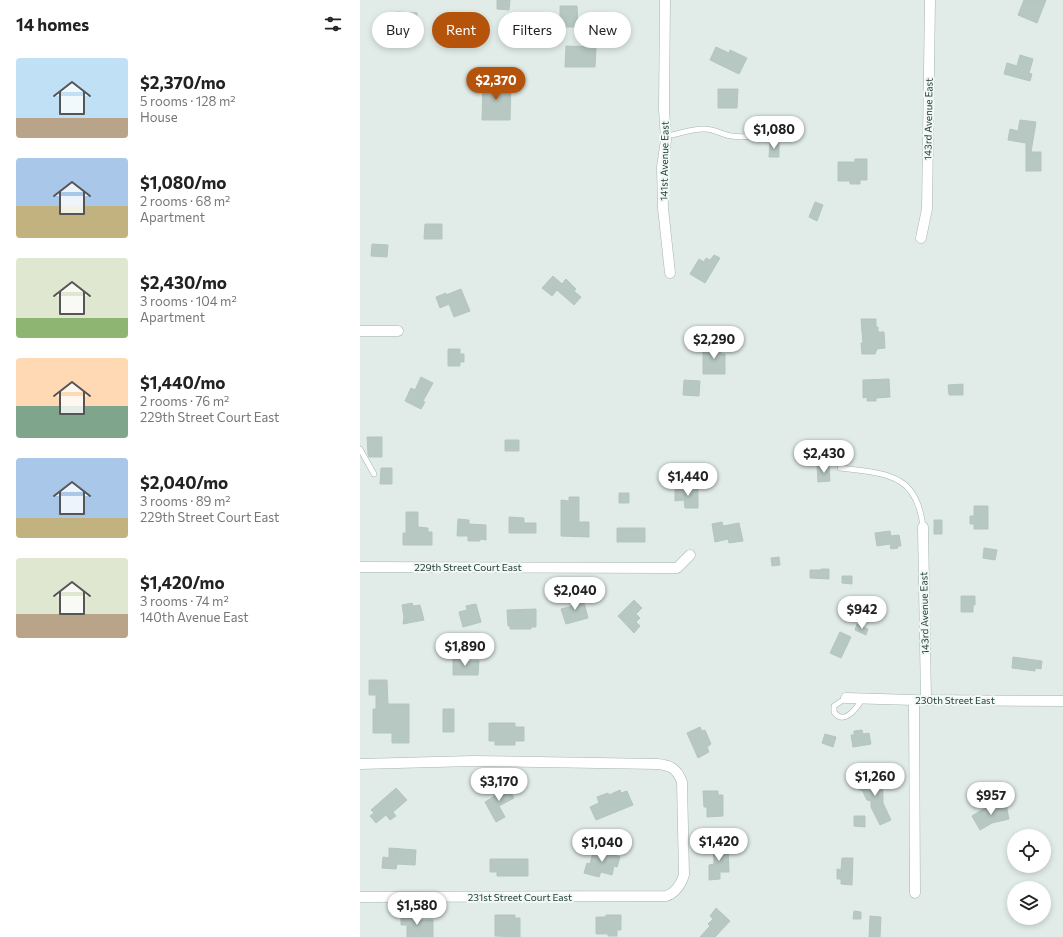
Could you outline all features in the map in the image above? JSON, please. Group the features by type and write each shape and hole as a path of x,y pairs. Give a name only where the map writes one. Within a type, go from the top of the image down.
{"street":[{"name":"141st Avenue East","path":"665,0 665,136 662,167 663,208 670,273"},
{"name":"143rd Avenue East","path":"920,238 927,209 930,0"},
{"path":"360,331 398,331"},
{"name":"143rd Avenue East","path":"923,527 926,700"},
{"name":"229th Street Court East","path":"360,567 677,568 690,555"},
{"name":"230th Street East","path":"846,698 1063,701"},
{"path":"914,700 915,893"},
{"name":"231st Street Court East","path":"360,764 473,761 665,764 674,768 679,774 682,782 684,875 677,889 672,894 666,896 360,897"}],"lane":[{"path":"665,136 676,135 698,129 708,129 732,136 742,137 784,129"},
{"path":"360,449 374,474"},
{"path":"840,468 882,474 904,483 916,498 923,527"},
{"path":"846,698 834,706 834,712 837,717 841,718 847,716 857,708 862,699"}],"building":[{"path":"497,0 510,0 509,10 497,9"},
{"path":"1024,0 1046,0 1037,23 1018,15"},
{"path":"560,6 577,6 577,12 574,12 574,27 566,27 566,12 560,12"},
{"path":"566,46 574,46 574,48 596,48 595,67 565,67"},
{"path":"716,47 729,53 730,50 747,58 739,74 710,60"},
{"path":"1020,55 1033,59 1029,73 1032,74 1030,81 1004,74 1007,63 1017,66"},
{"path":"483,81 511,82 510,120 482,120"},
{"path":"718,89 738,89 737,108 718,108"},
{"path":"1020,120 1036,122 1031,152 1041,152 1041,171 1026,171 1026,143 1008,140 1010,129 1018,131"},
{"path":"770,143 779,143 779,157 769,157"},
{"path":"855,159 867,159 867,180 860,180 860,184 850,184 850,181 838,181 838,162 855,162"},
{"path":"815,202 823,205 817,221 809,217"},
{"path":"425,224 442,224 442,239 424,239"},
{"path":"372,244 388,245 387,257 371,256"},
{"path":"714,255 720,258 705,283 690,274 699,259 704,262 706,258 710,260"},
{"path":"553,276 562,284 566,279 576,289 574,291 581,297 574,305 557,290 552,296 542,288"},
{"path":"461,289 470,311 454,317 449,304 440,308 436,297"},
{"path":"861,319 876,319 876,327 878,327 878,332 884,332 885,348 877,349 875,354 862,354 861,343 863,343"},
{"path":"708,343 721,343 721,354 725,354 725,374 703,374 703,351 708,351"},
{"path":"448,349 460,349 460,354 464,354 464,362 460,362 460,366 448,366"},
{"path":"421,377 433,383 423,401 425,402 421,409 405,401 411,388 415,390"},
{"path":"889,379 890,397 876,398 876,401 867,401 867,397 863,398 863,380"},
{"path":"684,380 700,381 699,396 683,395"},
{"path":"963,384 963,395 949,395 948,385"},
{"path":"367,437 382,437 382,457 369,457"},
{"path":"505,440 519,440 519,451 505,451"},
{"path":"811,452 812,460 802,460 802,453"},
{"path":"829,465 830,481 818,482 817,466"},
{"path":"381,468 392,468 392,484 380,484"},
{"path":"675,489 698,489 698,508 685,508 684,500 675,501"},
{"path":"619,493 629,493 629,503 619,503"},
{"path":"569,497 579,497 579,522 589,522 589,537 561,536 561,500 569,501"},
{"path":"974,506 988,506 988,529 974,529 974,524 970,524 970,516 974,516"},
{"path":"406,512 418,512 418,527 428,528 428,532 432,532 432,545 403,545 403,533 406,533"},
{"path":"509,517 524,518 524,523 536,523 536,533 509,533"},
{"path":"458,519 469,520 469,524 486,525 486,540 480,539 480,541 468,541 468,536 457,536"},
{"path":"934,520 942,520 942,534 934,534"},
{"path":"722,522 723,526 739,523 743,541 729,543 728,539 715,542 712,524"},
{"path":"617,528 645,528 645,542 617,542"},
{"path":"890,531 891,536 899,535 901,546 891,549 890,544 877,546 875,533"},
{"path":"984,548 997,550 995,560 983,558"},
{"path":"779,557 780,565 772,566 771,558"},
{"path":"829,569 829,579 810,578 810,570"},
{"path":"842,576 852,576 852,584 842,583"},
{"path":"582,595 588,618 566,624 561,609 573,606 571,599"},
{"path":"961,596 975,596 973,612 961,612"},
{"path":"634,600 642,608 636,614 640,618 636,622 640,626 634,633 618,616"},
{"path":"412,603 413,606 420,605 424,620 403,624 404,617 402,605"},
{"path":"476,604 481,622 463,627 459,612 467,610 466,606"},
{"path":"536,609 536,627 531,627 531,629 510,629 510,626 508,626 507,610"},
{"path":"857,624 868,629 866,635 855,630"},
{"path":"840,632 851,637 841,658 830,653"},
{"path":"1013,657 1042,661 1041,669 1035,668 1035,671 1012,668"},
{"path":"453,658 467,658 467,661 479,661 478,675 453,675"},
{"path":"369,680 387,680 388,704 409,704 409,743 392,743 392,733 373,733 373,709 376,709 376,695 369,695"},
{"path":"443,709 454,709 454,732 443,732"},
{"path":"489,723 515,723 515,727 524,727 524,741 515,741 515,745 495,745 495,741 489,741"},
{"path":"700,727 702,731 705,730 711,744 707,747 709,752 698,758 687,733"},
{"path":"862,730 863,734 869,733 871,744 853,747 851,735 854,735 854,731"},
{"path":"825,734 836,737 833,747 822,743"},
{"path":"861,776 878,776 879,789 883,790 883,803 891,820 880,825 871,807 871,801 867,800 862,790 859,790 859,780 861,780"},
{"path":"506,784 514,798 499,806 505,817 496,822 485,802 495,796 493,791"},
{"path":"396,788 407,800 393,812 396,816 390,820 386,815 376,823 370,816 374,813 371,810"},
{"path":"620,790 621,793 627,791 633,805 596,820 590,807 599,803 597,797 608,793 609,795"},
{"path":"703,791 718,791 718,795 723,795 723,816 707,817 707,807 704,807"},
{"path":"1006,804 1009,819 992,823 980,830 972,816 985,808"},
{"path":"854,816 865,816 865,827 854,826"},
{"path":"713,846 728,846 729,872 720,872 720,879 709,880 709,865 714,864"},
{"path":"389,848 416,850 415,865 397,864 396,869 382,868 383,857 389,858"},
{"path":"594,849 606,852 606,850 616,852 615,855 620,857 617,867 614,866 612,875 601,872 599,877 584,873 587,863 590,864"},
{"path":"842,858 853,858 852,885 841,884 841,879 837,879 837,869 841,870"},
{"path":"490,859 528,859 528,876 497,876 497,872 490,872"},
{"path":"716,908 730,921 715,937 700,937 710,926 708,924 713,919 710,916"},
{"path":"854,911 861,912 861,919 853,919"},
{"path":"401,914 416,914 416,920 433,920 433,937 407,937 407,925 401,925"},
{"path":"495,915 515,915 515,918 520,918 520,937 495,936"},
{"path":"606,915 621,915 621,930 617,930 617,936 596,934 596,917 606,917"},
{"path":"870,916 881,917 880,937 869,937"}]}
